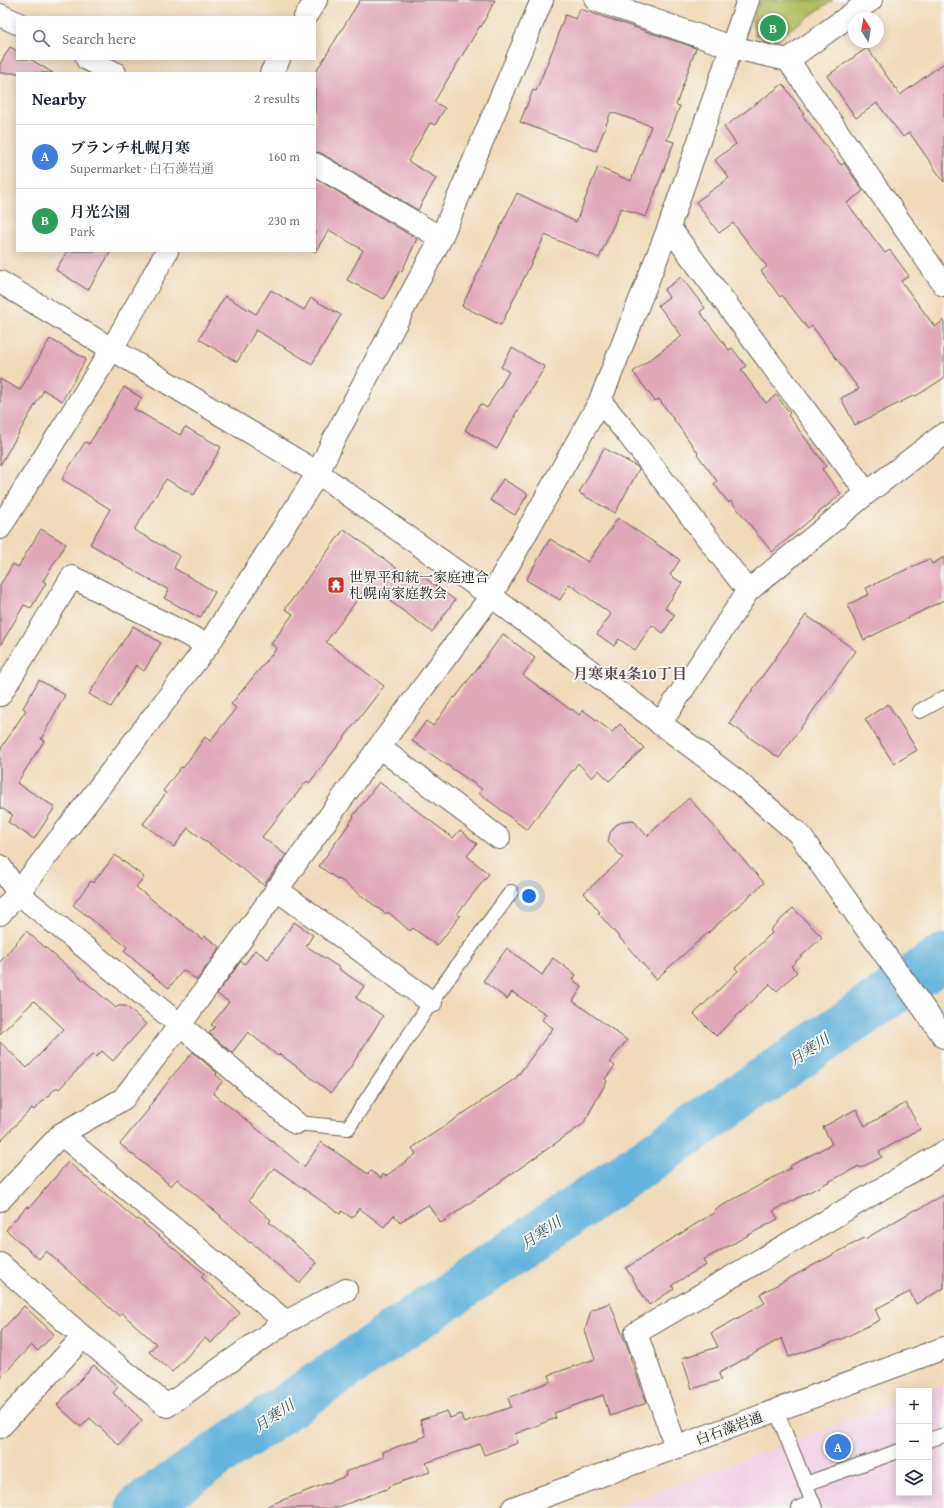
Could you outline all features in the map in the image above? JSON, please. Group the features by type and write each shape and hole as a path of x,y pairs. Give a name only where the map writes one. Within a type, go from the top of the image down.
{"street":[{"path":"306,16 316,0"},
{"path":"0,914 18,893 208,645 318,473 335,437 441,238 542,0"},
{"path":"596,0 731,47 788,60 944,285"},
{"path":"0,1200 61,1134 123,1099 180,1025 276,889 491,596 600,401 669,227 748,0"},
{"path":"788,60 871,0"},
{"path":"0,15 16,23"},
{"path":"89,60 113,72"},
{"path":"272,72 278,60"},
{"path":"316,165 441,238"},
{"path":"669,227 867,493"},
{"path":"0,528 112,349 166,252"},
{"path":"0,282 318,473 491,596 737,781 799,834 944,1036"},
{"path":"600,401 627,433 748,590"},
{"path":"660,724 748,590 867,493 944,434"},
{"path":"0,695 72,577 208,645"},
{"path":"379,747 499,838"},
{"path":"0,866 18,893 180,1025 296,1123"},
{"path":"276,889 431,1002"},
{"path":"61,1134 286,1322"},
{"path":"676,1447 636,1333 944,1152"},
{"path":"0,1264 83,1337 167,1406 286,1322 346,1290"},
{"path":"0,1427 83,1337"},
{"name":"白石藻岩通","path":"513,1508 944,1348"}],"lane":[{"path":"920,711 944,698"},
{"path":"296,1123 348,1128 431,1002 511,892"},
{"path":"776,1410 814,1505 799,1508"},
{"path":"932,1439 944,1435"},
{"path":"806,1484 896,1452"}],"shaded area":[{"path":"944,1385 944,1508 614,1508 896,1402 896,1496 932,1496 932,1389"}],"green space":[{"path":"760,0 833,0 773,41 755,35 752,20"}],"building":[{"path":"360,0 495,0 481,27 480,26 434,102 445,108 435,125 430,123 408,161 436,178 418,210 321,153 316,152 316,72"},
{"path":"580,9 696,48 676,105 680,106 667,140 674,142 646,217 621,208 599,258 545,235 501,325 462,306 517,193 576,222 598,167 631,181 651,126 611,112 596,151 520,122 533,90 536,91 565,15 576,19"},
{"path":"10,47 16,50 16,60 32,60 51,72 0,73 0,64"},
{"path":"867,48 900,95 944,63 944,182 909,132 903,137 877,103 856,118 827,76"},
{"path":"783,84 804,114 802,115 841,165 844,163 863,191 847,203 885,253 890,250 909,276 901,281 935,327 944,320 944,378 916,396 915,395 855,425 841,398 859,389 812,326 808,329 782,295 780,297 761,271 767,267 733,223 719,233 696,202 729,178 715,160 736,144 724,127"},
{"path":"316,179 417,239 402,271 400,270 384,299 347,280 363,250 329,230 316,250"},
{"path":"66,252 110,252 88,290 56,270"},
{"path":"681,277 705,308 700,312 729,350 732,348 746,366 741,370 766,403 776,395 790,413 788,415 826,466 822,469 841,494 772,552 731,501 729,503 714,484 717,481 659,399 655,401 633,372 682,336 658,305 669,297 664,290"},
{"path":"271,290 304,310 311,298 341,315 312,364 256,330 237,362 199,339 225,296 256,314"},
{"path":"50,339 86,359 62,401 44,390 0,465 0,379 20,390"},
{"path":"512,348 545,367 514,416 497,449 465,430 480,404 487,408 509,372 501,367"},
{"path":"124,387 142,398 134,409 180,435 185,427 221,447 194,495 166,479 134,530 180,556 174,568 215,592 200,618 164,598 169,590 123,565 124,564 90,544 110,509 62,479 85,442 89,444"},
{"path":"604,448 639,469 615,513 579,493"},
{"path":"503,479 528,494 515,515 490,500"},
{"path":"618,518 680,560 670,575 682,583 665,608 675,615 663,633 652,625 635,650 619,639 614,646 597,634 611,614 569,584 560,600 526,580 550,539 588,562"},
{"path":"41,529 66,544 43,581 46,583 31,608 24,605 0,646 0,585 13,564 18,567"},
{"path":"344,529 411,579 417,572 455,600 432,632 368,585 326,642 384,686 309,783 307,781 262,837 286,855 264,885 188,828 174,847 143,824 166,793 163,791 181,767 183,768 205,737 210,741 236,708 231,704 277,648 271,644 293,614 285,609"},
{"path":"944,557 944,600 864,640 847,605 869,594 866,588 929,559 932,564"},
{"path":"806,615 856,651 779,758 729,723"},
{"path":"133,626 161,643 144,671 136,665 111,707 89,694"},
{"path":"503,634 535,658 523,675 571,710 572,709 579,715 583,710 612,732 620,724 644,748 609,781 599,770 592,778 578,763 527,830 479,793 482,789 412,741 426,721 433,726"},
{"path":"39,680 65,695 41,739 44,741 17,783 55,807 34,839 8,822 13,815 1,808 0,809 0,750 26,710 23,708"},
{"path":"888,704 917,750 894,764 865,719"},
{"path":"379,782 453,838 460,830 477,844 467,856 489,874 457,914 460,916 437,946 413,928 410,931 388,912 386,914 338,878 337,879 319,866 354,817 353,816"},
{"path":"689,798 764,883 656,979 598,913 600,912 584,893 623,858 608,842 610,833 616,825 624,821 633,820 647,836"},
{"path":"115,855 144,877 136,887 202,939 205,936 220,947 197,980 183,970 169,988 124,951 127,947 73,905 91,881 93,883"},
{"path":"793,908 822,937 791,966 797,972 777,991 770,984 716,1036 694,1014 738,971 735,968 772,933 770,930"},
{"path":"294,922 313,935 306,946 364,986 356,998 383,1016 350,1068 331,1093 280,1054 278,1056 248,1032 232,1053 209,1033 215,1027 211,1025 229,1002 217,994 241,961 245,964 255,950 268,959"},
{"path":"26,931 116,1008 118,1006 126,1006 146,1024 113,1061 102,1051 96,1057 93,1054 59,1089 57,1087 34,1110 32,1108 0,1141 0,1042 27,1068 64,1029 34,1001 0,1034 0,962"},
{"path":"507,948 542,975 553,958 576,975 573,980 582,987 573,1001 627,1040 610,1062 615,1066 605,1079 607,1081 583,1124 441,1223 428,1205 400,1222 394,1215 384,1227 359,1208 352,1218 342,1211 340,1214 274,1168 249,1200 271,1220 269,1222 317,1263 299,1283 251,1242 250,1243 177,1179 171,1186 120,1144 149,1109 148,1108 173,1075 193,1052 217,1073 216,1075 223,1081 213,1093 304,1167 321,1142 368,1174 371,1171 381,1178 383,1174 386,1176 416,1154 412,1148 516,1078 553,1028 542,1020 546,1014 512,992 507,999 483,981"},
{"path":"906,1103 920,1129 879,1152 882,1157 860,1168 859,1166 773,1211 778,1219 703,1260 706,1265 672,1285 674,1289 649,1305 626,1268 715,1212 714,1210 791,1168 790,1166 832,1144 823,1127 856,1109 865,1126"},
{"path":"68,1162 137,1220 138,1219 204,1273 201,1277 240,1313 211,1343 205,1338 172,1372 149,1352 156,1344 122,1313 119,1316 46,1251 39,1259 6,1230 27,1206 29,1208"},
{"path":"944,1195 944,1288 916,1304 910,1292 875,1309 880,1320 842,1339 789,1357 782,1338 719,1373 721,1380 692,1389 682,1358 718,1347 711,1333 765,1303 760,1294 864,1238 865,1239 916,1209 917,1210"},
{"path":"610,1303 631,1356 630,1357 647,1403 610,1416 603,1395 554,1413 556,1418 515,1434 518,1443 484,1455 480,1444 426,1463 430,1472 389,1486 389,1488 336,1508 268,1508 267,1506 346,1476 345,1472 384,1457 383,1452 426,1436 420,1420 447,1411 450,1418 461,1414 464,1423 511,1407 508,1398 551,1381 549,1375 595,1359 585,1331 591,1310"},
{"path":"24,1306 54,1334 38,1351 31,1345 0,1378 0,1332"},
{"path":"94,1365 118,1387 113,1393 142,1420 119,1445 90,1418 81,1427 57,1405"}],"waterway":[{"name":"月寒川","path":"139,1508 944,957"}],"place":[{"name":"月光公園","path":"773,28"},
{"name":"世界平和統一家庭連合 札幌南家庭教会","path":"336,585"},
{"name":"ブランチ札幌月寒","path":"838,1447"}],"district":[{"name":"月寒東4条10丁目","path":"630,674"}]}
